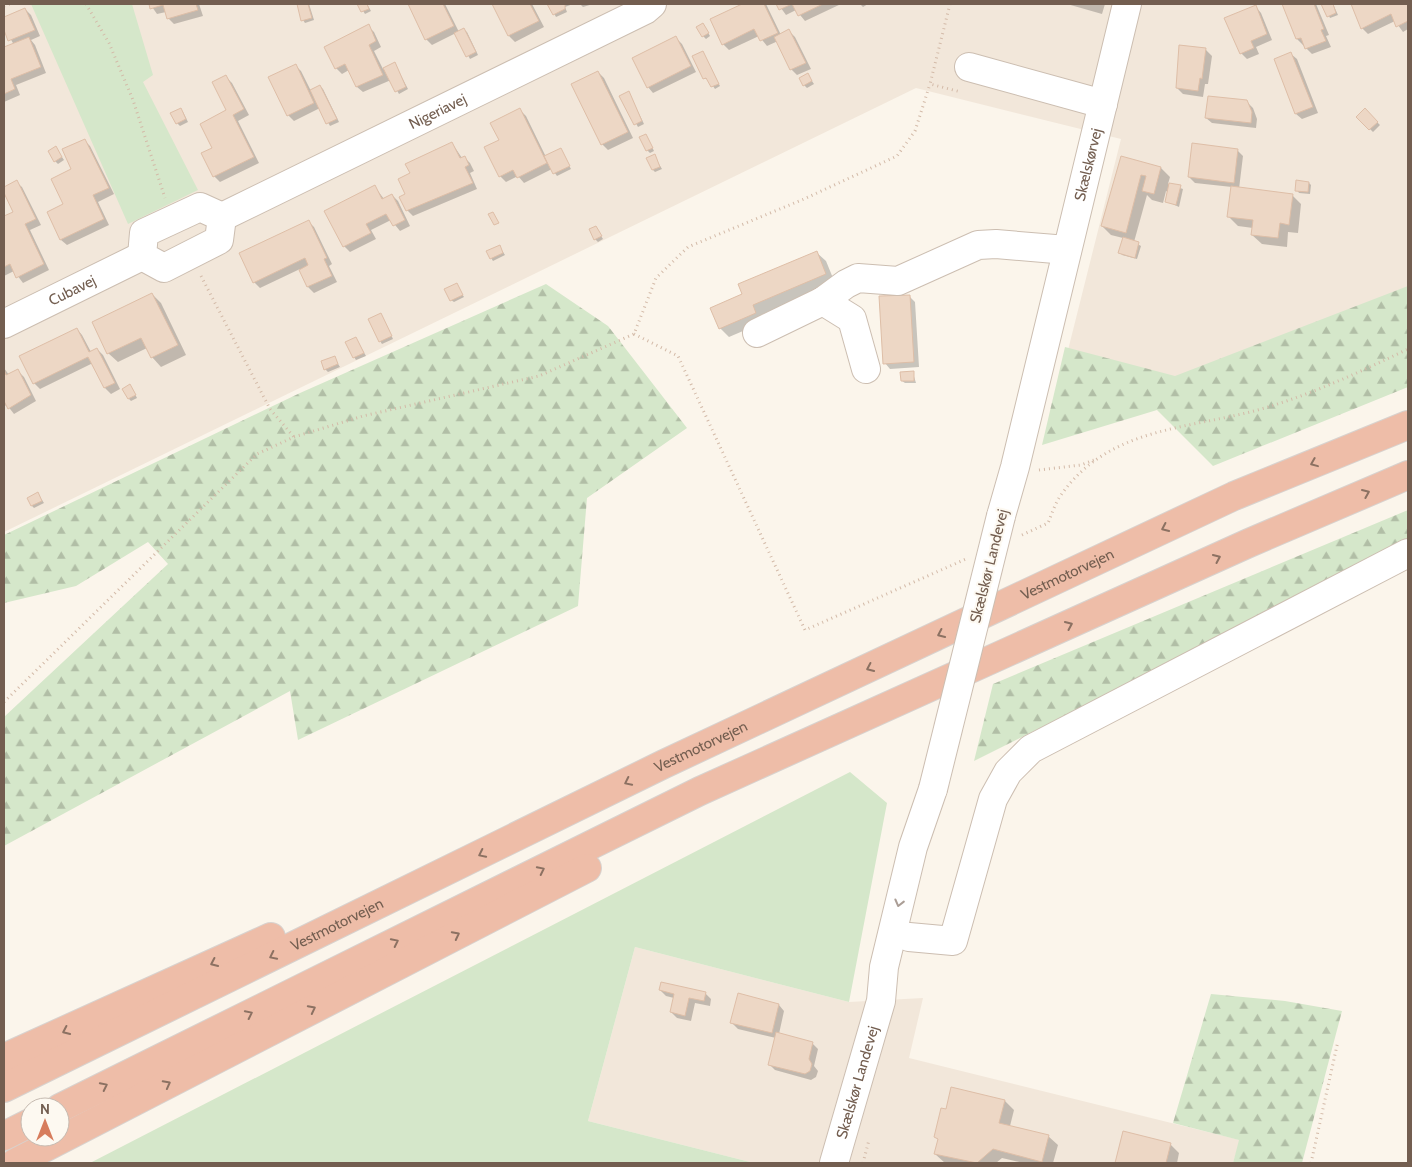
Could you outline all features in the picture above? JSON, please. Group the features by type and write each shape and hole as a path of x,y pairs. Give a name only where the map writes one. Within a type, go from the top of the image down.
{"highway":[{"name":"Vestmotorvejen","path":"4,1088 673,760 1234,496 1408,425"},
{"path":"70,1103 700,791 1240,547 1408,475"},
{"path":"16,1163 675,823 773,758"},
{"path":"4,1058 315,917 422,883"},
{"path":"4,1136 20,1127"}],"street":[{"name":"Nigeriavej","path":"222,218 646,10 652,4"},
{"name":"Skælskørvej","path":"1049,326 1127,4"},
{"path":"969,67 1103,104"},
{"path":"200,207 222,218 219,240 191,256 164,268 142,256 144,233 172,219 200,207"},
{"path":"758,333 823,300 858,278 898,281 978,245 996,244 1067,250"},
{"name":"Cubavej","path":"4,324 142,256"},
{"path":"823,300 852,318 866,369"},
{"name":"Skælskør Landevej","path":"834,1163 881,1000 884,967 900,896 913,847 931,798 1049,326"},
{"path":"909,937 953,941 993,799 1008,772 1031,749 1408,553"},
{"name":"Skælskør Landevej","path":"881,1000 898,968 909,937 927,850 931,798"}],"path":[{"path":"4,6 10,4"},
{"path":"4,702 257,454 294,437 364,416 539,376 634,334 656,278 688,247 804,199 897,156 915,132 930,84"},
{"path":"634,334 678,356 804,630 967,559"},
{"path":"1014,467 1031,470 1060,468 1095,460 1137,437 1266,408 1324,389 1408,349"},
{"path":"1021,535 1048,523 1061,496 1095,460"},
{"path":"1311,1163 1338,1041"}],"shaded area":[{"path":"4,4 1408,4 1408,297 1147,390 1064,366 1121,139 916,88 4,532"},
{"path":"635,947 849,1002 923,998 909,1058 1240,1140 1233,1163 754,1163 588,1121"}],"green space":[{"path":"31,4 132,4 153,75 143,82 198,190 128,224"},
{"path":"546,284 608,326 687,428 587,498 578,606 298,740 290,691 4,846 4,717 168,564 148,542 76,586 4,603 4,535 300,393"},
{"path":"1408,286 1408,387 1213,466 1157,410 1042,445 1065,347 1175,376"},
{"path":"1408,510 1408,545 974,761 993,684"},
{"path":"850,772 887,803 849,1002 635,947 588,1121 754,1163 90,1163"},
{"path":"1211,994 1285,1001 1342,1011 1302,1163 1233,1163 1239,1140 1173,1123"}],"building":[{"path":"149,4 196,4 198,10 167,19 163,5 150,9"},
{"path":"297,4 308,4 312,18 301,21"},
{"path":"357,4 367,4 369,9 361,12"},
{"path":"408,4 443,4 454,26 425,40"},
{"path":"492,4 530,4 539,21 508,36"},
{"path":"547,4 565,4 565,9 553,15"},
{"path":"742,4 764,4 778,33 760,41 754,29 722,45 710,19"},
{"path":"776,4 792,4 779,10"},
{"path":"792,4 823,4 798,16"},
{"path":"1282,4 1314,4 1324,29 1321,30 1326,41 1305,49 1301,38 1296,39"},
{"path":"1321,4 1333,4 1336,13 1327,17"},
{"path":"1351,4 1408,4 1408,21 1396,27 1391,14 1361,29"},
{"path":"1256,5 1267,34 1251,41 1254,48 1240,54 1224,18"},
{"path":"25,8 35,30 8,41 4,30 4,17"},
{"path":"703,23 709,33 702,37 696,27"},
{"path":"369,24 376,41 369,45 383,75 356,87 345,64 335,69 324,47"},
{"path":"464,28 476,52 466,57 454,33"},
{"path":"789,29 806,63 790,70 774,37"},
{"path":"676,36 691,66 647,88 632,58"},
{"path":"29,37 41,67 11,79 15,89 4,94 4,47"},
{"path":"1179,45 1206,48 1202,79 1200,78 1198,91 1176,88"},
{"path":"703,51 719,84 711,87 706,78 703,79 692,56"},
{"path":"1291,52 1313,107 1295,114 1274,59"},
{"path":"395,62 406,87 395,92 383,68"},
{"path":"296,64 314,103 287,116 268,77"},
{"path":"598,71 628,132 601,145 571,84"},
{"path":"808,73 812,81 803,86 799,78"},
{"path":"226,75 244,109 233,115 254,157 213,177 201,153 212,148 200,124 226,110 212,82"},
{"path":"320,85 337,119 326,124 310,90"},
{"path":"629,91 642,121 634,125 619,96"},
{"path":"1208,96 1247,100 1252,112 1251,123 1205,118"},
{"path":"181,108 186,119 176,124 170,113"},
{"path":"520,108 547,163 517,178 513,170 499,177 484,147 499,140 490,123"},
{"path":"1365,108 1378,122 1369,130 1356,117"},
{"path":"646,134 653,148 646,151 639,137"},
{"path":"85,139 109,188 93,195 104,219 60,240 47,212 63,204 51,179 71,169 62,149"},
{"path":"452,142 460,158 465,156 469,165 465,167 473,183 406,211 399,197 405,194 398,179 410,173 405,164"},
{"path":"1192,143 1238,149 1234,183 1188,177"},
{"path":"56,146 62,157 54,162 48,151"},
{"path":"561,148 570,166 553,174 544,156"},
{"path":"655,154 660,167 652,170 646,158"},
{"path":"1121,156 1161,167 1154,194 1142,191 1146,176 1141,175 1126,233 1101,226"},
{"path":"17,180 36,219 25,224 44,264 16,278 10,264 4,267 4,216 13,212 4,193 4,187"},
{"path":"1296,180 1309,182 1308,192 1295,191"},
{"path":"1169,183 1181,185 1176,205 1165,202"},
{"path":"375,185 382,199 392,194 405,220 393,226 386,214 366,224 371,233 343,247 324,211"},
{"path":"1231,186 1293,194 1289,225 1280,223 1278,238 1251,235 1253,220 1227,217"},
{"path":"493,212 499,223 494,225 488,214"},
{"path":"309,220 327,258 324,259 332,276 307,287 299,270 308,265 305,258 253,283 239,253"},
{"path":"596,226 602,236 594,240 589,229"},
{"path":"1123,237 1139,242 1135,258 1118,253"},
{"path":"500,245 503,253 490,259 486,251"},
{"path":"817,251 826,274 753,305 756,313 719,329 710,308 742,294 738,284"},
{"path":"457,283 463,295 450,301 444,289"},
{"path":"152,293 178,345 151,358 141,338 107,354 92,322"},
{"path":"910,295 914,362 883,364 879,296"},
{"path":"381,313 392,336 379,342 368,319"},
{"path":"77,328 89,352 97,348 115,383 104,388 88,357 33,384 19,356"},
{"path":"356,337 364,353 353,358 345,342"},
{"path":"335,356 338,364 324,370 321,361"},
{"path":"4,369 6,375 18,369 31,395 8,409 4,401"},
{"path":"914,371 914,381 901,381 900,372"},
{"path":"130,384 136,395 128,399 122,389"},
{"path":"38,492 42,501 31,506 27,498"},
{"path":"661,982 706,992 704,1001 689,998 685,1016 670,1012 674,994 659,990"},
{"path":"738,993 779,1004 772,1033 730,1023"},
{"path":"776,1032 813,1042 809,1059 812,1064 810,1071 805,1074 768,1065"},
{"path":"951,1087 1005,1100 999,1123 1049,1135 1042,1162 993,1149 977,1163 934,1154 938,1139 934,1137 941,1108 946,1109"},
{"path":"1123,1131 1171,1143 1166,1163 1115,1163"}]}
